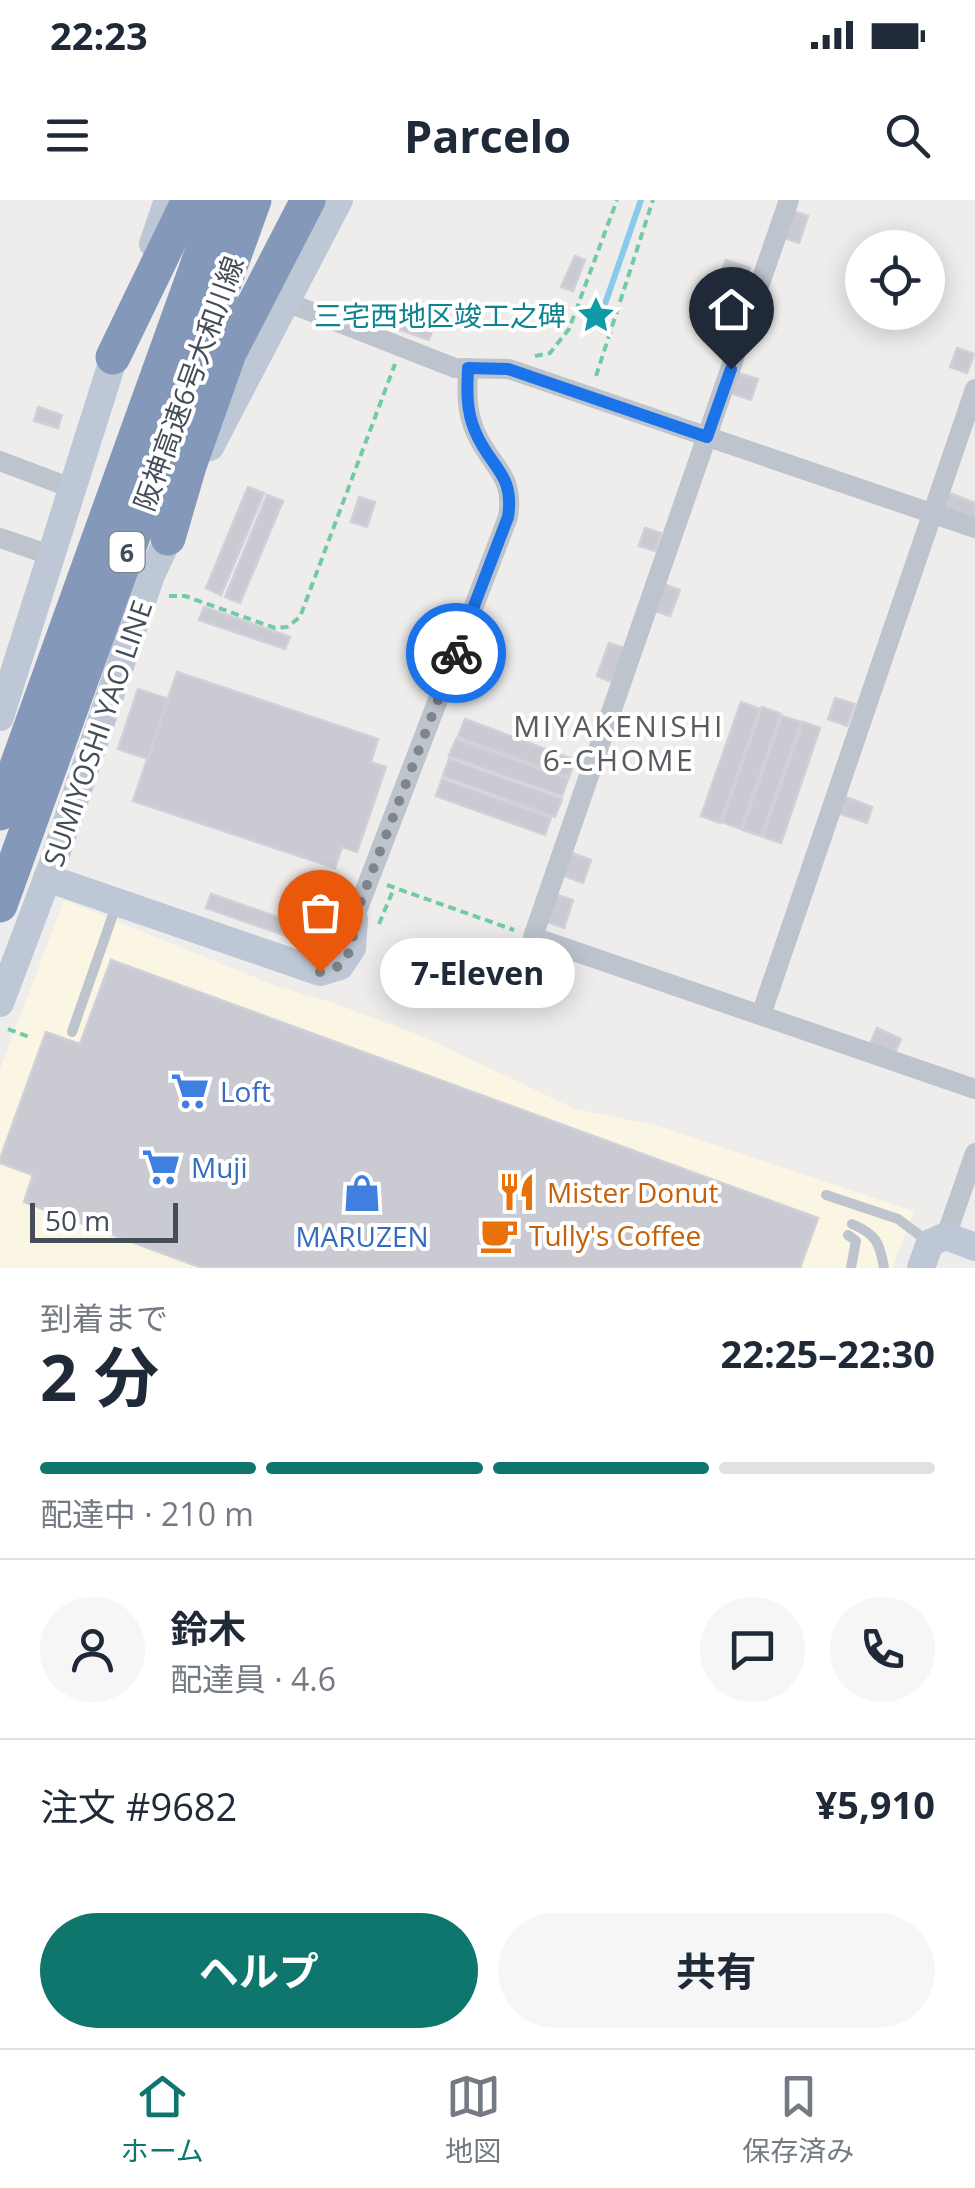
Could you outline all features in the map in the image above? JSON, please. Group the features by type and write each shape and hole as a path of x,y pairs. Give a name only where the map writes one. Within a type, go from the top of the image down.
{"highway":[{"path":"113,356 189,200"},
{"name":"阪神高速6号大和川線","path":"0,814 221,200"},
{"name":"阪神高速6号大和川線","path":"0,904 254,200"},
{"path":"168,538 229,354 308,200"}],"main road":[{"path":"0,716 113,356 168,200"},
{"name":"SUMIYOSHI YAO LINE","path":"4,1016 47,878 168,538 212,441 339,200"},
{"path":"47,878 320,972 340,966 363,929"},
{"path":"932,1249 975,1246"}],"street":[{"path":"789,200 533,937 975,1090"},
{"path":"284,302 454,368 508,369 975,528"},
{"path":"363,929 369,879 508,517 508,482 476,433 467,408 468,368"},
{"path":"761,1015 975,390"},
{"path":"0,461 74,489"},
{"path":"0,538 53,556"},
{"path":"932,1249 975,1153"}],"lane":[{"path":"72,1032 118,902"},
{"path":"826,1195 898,1219 932,1249"},
{"path":"850,1268 856,1241 850,1230 871,1232 878,1241 884,1268"}],"path":[{"path":"508,369 550,352 561,342 617,200"},
{"path":"591,397 654,200"},
{"path":"144,597 185,596 275,628 287,627 300,617 403,348"},
{"path":"369,879 533,937"},
{"path":"363,929 394,888"},
{"path":"4,1016 32,1038"}],"shaded area":[{"path":"64,900 279,987 422,1036 575,1109 659,1126 914,1211 892,1268 0,1268 0,1069"}],"building":[{"path":"788,209 808,216 799,243 779,236"},
{"path":"575,256 585,260 573,291 561,287"},
{"path":"726,260 750,268 743,287 719,278"},
{"path":"715,278 743,289 736,307 708,297"},
{"path":"406,313 435,323 429,340 400,330"},
{"path":"957,348 974,354 967,373 950,367"},
{"path":"732,371 758,379 751,400 725,391"},
{"path":"38,407 62,415 58,428 34,421"},
{"path":"248,487 264,493 221,595 206,588"},
{"path":"947,492 975,503 975,521 940,510"},
{"path":"267,495 283,501 240,603 225,597"},
{"path":"359,497 375,502 367,527 351,522"},
{"path":"645,528 661,533 655,551 639,546"},
{"path":"661,583 680,590 670,616 651,610"},
{"path":"204,607 290,637 285,649 199,620"},
{"path":"609,643 624,648 612,682 597,676"},
{"path":"177,672 378,739 371,762 386,767 357,852 342,847 335,868 133,801"},
{"path":"138,689 168,699 148,759 118,749"},
{"path":"835,698 855,704 847,726 828,719"},
{"path":"741,702 760,709 720,823 701,816"},
{"path":"762,707 781,714 741,829 722,822"},
{"path":"782,716 801,722 761,836 742,830"},
{"path":"465,719 575,760 569,777 458,737"},
{"path":"803,722 820,728 781,843 763,837"},
{"path":"456,739 568,779 562,796 449,756"},
{"path":"449,759 562,799 555,817 443,776"},
{"path":"442,779 551,818 545,835 436,796"},
{"path":"838,794 872,807 867,823 832,811"},
{"path":"567,851 591,860 583,883 559,874"},
{"path":"551,893 573,900 564,928 542,920"},
{"path":"211,894 335,937 330,951 206,908"},
{"path":"111,960 818,1218 800,1268 202,1268 24,1202 33,1175 0,1163 0,1159 46,1032 80,1044"},
{"path":"877,1028 901,1039 894,1055 870,1044"}],"waterway":[{"path":"605,304 641,200"}],"way so far":[{"path":"320,972 340,966 352,948 354,919 456,653"}],"place":[{"name":"三宅西地区竣工之碑","path":"596,315"},
{"name":"7-Eleven","path":"320,972"},
{"name":"Loft","path":"190,1091"},
{"name":"Muji","path":"161,1167"},
{"name":"Mister Donut","path":"517,1192"},
{"name":"MARUZEN","path":"362,1193"},
{"name":"Tully's Coffee","path":"499,1235"}],"district":[{"name":"MIYAKENISHI 6-CHOME","path":"619,742"}],"route":[{"path":"456,653 508,517 511,498 508,482 476,433 467,408 468,368 508,369 707,437 731,369"}]}
